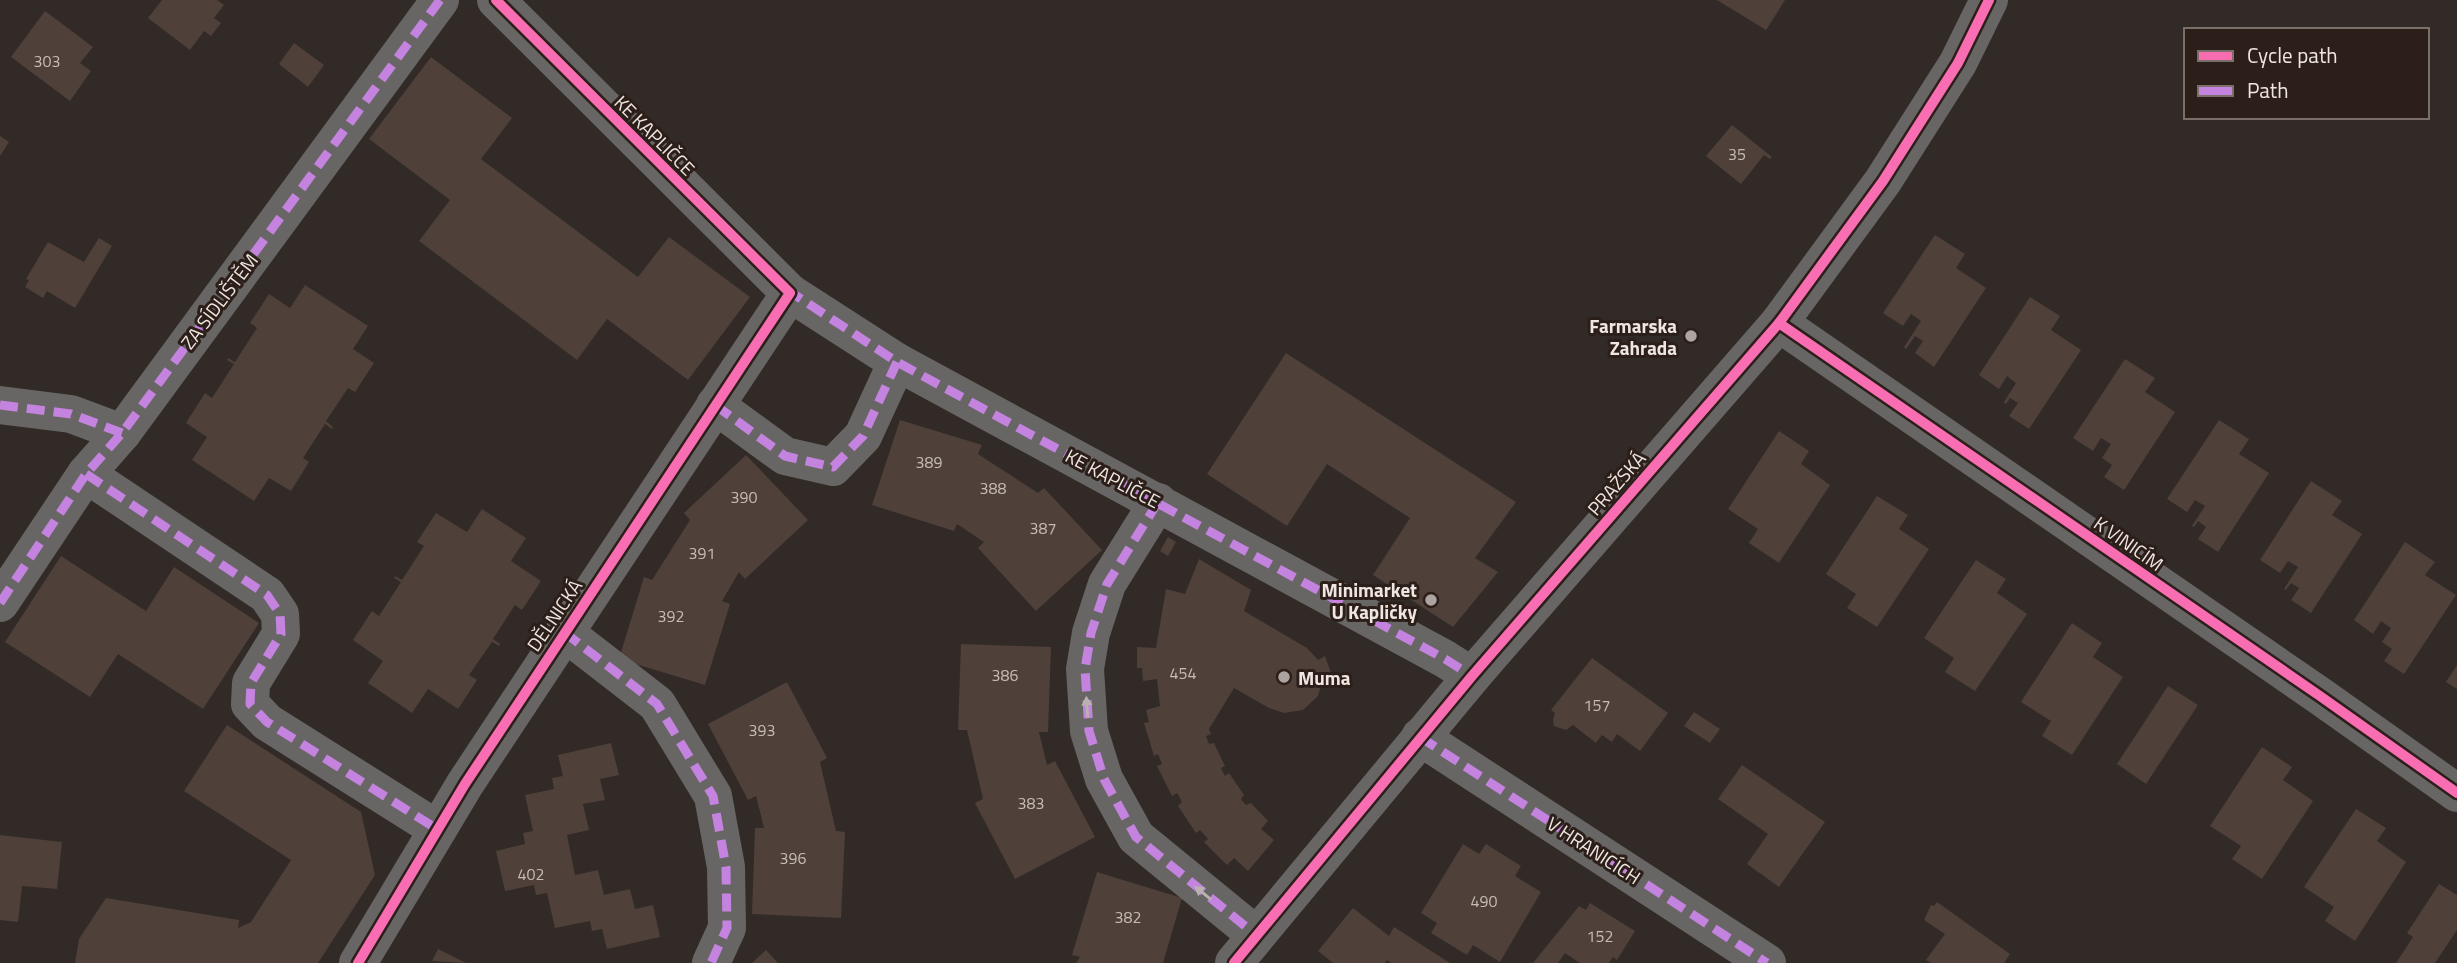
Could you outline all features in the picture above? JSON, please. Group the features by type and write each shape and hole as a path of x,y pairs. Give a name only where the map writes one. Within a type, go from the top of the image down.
{"street":[{"name":"ZA SÍDLIŠTĚM","path":"0,603 86,474 122,433 440,0"},
{"name":"KE KAPLIČCE","path":"496,0 790,293 897,362 1158,502 1472,676"},
{"name":"PRAŽSKÁ","path":"1245,949 1472,676 1779,323 1883,181 1958,63 1989,0"},
{"name":"DĚLNICKÁ","path":"358,963 437,829 564,632 790,293"},
{"name":"K VINICÍM","path":"1779,323 2457,793"},
{"path":"715,405 785,456 832,467 863,436 897,362"},
{"path":"0,405 71,414 122,433"},
{"path":"86,474 267,595 279,614 281,634 251,683 250,704 267,722 437,829"},
{"path":"1158,502 1107,584 1091,633 1085,669 1089,730 1104,779 1136,837 1245,949"},
{"path":"564,632 656,704 713,796 726,867 727,929 711,963"},
{"name":"V HRANICÍCH","path":"1420,737 1767,963"}],"building":[{"path":"162,0 217,0 224,5 214,18 221,23 211,36 204,31 190,50 148,18"},
{"path":"1717,0 1785,0 1766,30"},
{"path":"45,11 93,47 80,63 91,71 70,101 11,57"},
{"path":"294,43 324,65 308,87 279,64"},
{"path":"431,57 512,118 481,159 638,277 669,237 750,297 688,380 607,319 577,360 419,241 450,200 369,139"},
{"path":"1732,125 1772,157 1770,159 1764,155 1741,184 1706,156"},
{"path":"0,136 9,142 0,156"},
{"path":"1935,235 1965,254 1956,268 1986,288 1934,367 1915,353 1923,341 1915,336 1906,349 1904,347 1921,321 1911,314 1903,326 1883,313"},
{"path":"99,238 112,246 75,308 47,291 43,298 25,287 29,280 26,279 48,242 84,262"},
{"path":"305,285 368,326 353,349 374,363 355,392 348,388 326,421 332,429 325,424 303,458 309,462 291,491 269,478 254,501 192,460 207,437 186,423 205,393 212,398 234,364 227,360 228,358 235,362 257,328 250,323 269,294 290,308"},
{"path":"2030,297 2060,316 2051,330 2081,350 2029,429 2009,416 2018,403 2010,398 2006,404 2004,402 2016,383 2007,376 1999,389 1979,375"},
{"path":"1286,353 1516,502 1475,558 1498,572 1453,627 1373,575 1410,518 1327,464 1287,526 1207,474"},
{"path":"2125,359 2155,378 2145,392 2175,412 2124,490 2104,477 2112,465 2102,458 2111,444 2101,438 2093,451 2073,438"},
{"path":"900,420 982,445 978,454 1038,493 1044,488 1102,550 1036,611 978,548 984,542 957,524 954,531 872,505"},
{"path":"2219,420 2249,439 2239,454 2269,473 2218,552 2198,539 2206,527 2198,521 2192,526 2205,506 2195,500 2187,512 2167,499"},
{"path":"1779,431 1809,451 1801,464 1830,485 1779,563 1749,543 1758,529 1728,509"},
{"path":"746,455 808,520 745,579 739,572 722,601 730,604 705,685 619,659 644,577 652,580 690,520 684,513"},
{"path":"2311,481 2342,501 2332,515 2362,534 2311,613 2291,600 2299,588 2291,583 2284,589 2298,567 2288,561 2280,573 2260,560"},
{"path":"1877,496 1908,515 1899,529 1929,549 1877,627 1847,608 1856,594 1826,574"},
{"path":"482,509 526,538 511,561 541,581 522,610 515,605 493,639 499,646 492,642 469,675 477,680 458,709 428,689 412,713 368,683 383,661 353,640 372,611 379,616 401,582 394,578 395,576 402,580 424,546 417,542 436,513 467,532"},
{"path":"1168,537 1176,542 1168,556 1160,551"},
{"path":"2405,542 2435,562 2425,575 2456,595 2404,674 2384,661 2392,649 2382,642 2391,628 2381,621 2373,634 2354,620"},
{"path":"61,556 146,611 174,567 259,623 203,709 118,654 90,697 5,642"},
{"path":"1199,559 1251,590 1244,611 1307,648 1318,660 1325,656 1331,673 1331,680 1323,679 1318,696 1303,710 1284,713 1269,708 1234,688 1209,729 1211,734 1206,736 1209,744 1214,743 1225,766 1221,768 1225,776 1229,773 1244,795 1241,799 1246,805 1251,803 1268,821 1261,829 1274,840 1248,871 1234,858 1227,865 1204,842 1208,839 1200,830 1196,833 1178,806 1182,802 1177,793 1172,796 1157,766 1162,764 1158,754 1154,756 1144,723 1149,722 1146,710 1160,706 1157,679 1143,681 1142,668 1137,668 1137,647 1156,648 1166,589 1185,594"},
{"path":"1976,560 2006,579 1997,593 2027,614 1975,691 1945,672 1954,658 1924,638"},
{"path":"2072,623 2102,643 2093,657 2123,677 2072,755 2042,736 2051,721 2021,702"},
{"path":"961,644 1051,647 1048,732 1039,732 1047,765 1055,761 1095,837 1015,879 975,803 983,799 967,730 958,730"},
{"path":"1592,658 1668,713 1640,751 1617,734 1612,742 1602,735 1596,743 1573,725 1566,730 1554,726 1555,713 1551,710"},
{"path":"2457,665 2457,689 2446,682"},
{"path":"787,682 827,758 820,762 836,831 845,832 841,918 752,914 755,828 764,828 756,796 748,800 708,724"},
{"path":"2168,686 2198,705 2146,784 2117,764"},
{"path":"1694,712 1720,729 1710,743 1684,726"},
{"path":"227,725 361,812 375,875 318,963 75,963 79,939 106,898 239,920 238,928 251,922 291,860 184,791"},
{"path":"611,743 619,775 600,779 605,800 583,804 589,830 567,835 575,875 598,870 604,895 630,889 635,909 653,905 660,937 607,949 602,929 592,931 590,921 555,928 547,893 536,895 534,885 505,891 496,851 525,844 523,833 533,831 525,795 554,789 552,778 563,776 558,755"},
{"path":"2262,747 2292,767 2283,780 2313,801 2262,879 2232,859 2241,846 2210,826"},
{"path":"1742,765 1825,822 1779,887 1747,864 1768,834 1718,799"},
{"path":"2356,809 2386,828 2377,841 2406,862 2355,941 2325,921 2334,907 2304,887"},
{"path":"0,835 62,842 57,889 22,886 18,922 0,920"},
{"path":"1463,844 1479,854 1486,844 1521,866 1515,876 1541,892 1500,962 1473,945 1467,955 1431,933 1437,923 1421,913"},
{"path":"1097,872 1182,898 1163,963 1076,963 1080,957 1072,955"},
{"path":"2439,884 2457,895 2457,930 2435,963 2396,963 2413,937 2407,933"},
{"path":"1937,902 2010,954 2004,963 1931,963 1926,960 1945,934 1924,920 1931,905 1934,906"},
{"path":"1590,903 1635,931 1617,960 1613,957 1609,963 1580,963 1565,953 1558,963 1533,963 1579,906 1586,910"},
{"path":"1353,908 1389,936 1394,927 1450,963 1391,963 1387,960 1385,963 1333,963 1318,951"},
{"path":"438,949 466,963 432,961"},
{"path":"766,950 778,963 752,963"}],"marked path":[{"path":"0,603 86,474 122,433 440,0"},
{"path":"786,289 897,362 1472,676"},
{"path":"715,405 785,456 833,467 863,436 897,362"},
{"path":"0,405 71,414 122,433"},
{"path":"86,474 267,595 280,614 281,634 251,683 250,704 267,722 437,829"},
{"path":"1158,502 1107,584 1091,633 1085,669 1089,731 1104,779 1136,837 1256,935"},
{"path":"564,632 657,704 713,796 726,867 727,928 711,963"},
{"path":"1420,737 1767,963"}],"cycle path":[{"path":"358,963 465,784 790,293 496,0"},
{"path":"1234,963 1472,676 1779,323 1883,181 1958,63 1989,0"},
{"path":"1779,323 2457,793"}],"place":[{"name":"Farmarska Zahrada","path":"1691,336"},
{"name":"Minimarket U Kapličky","path":"1431,600"},
{"name":"Muma","path":"1284,677"}]}
